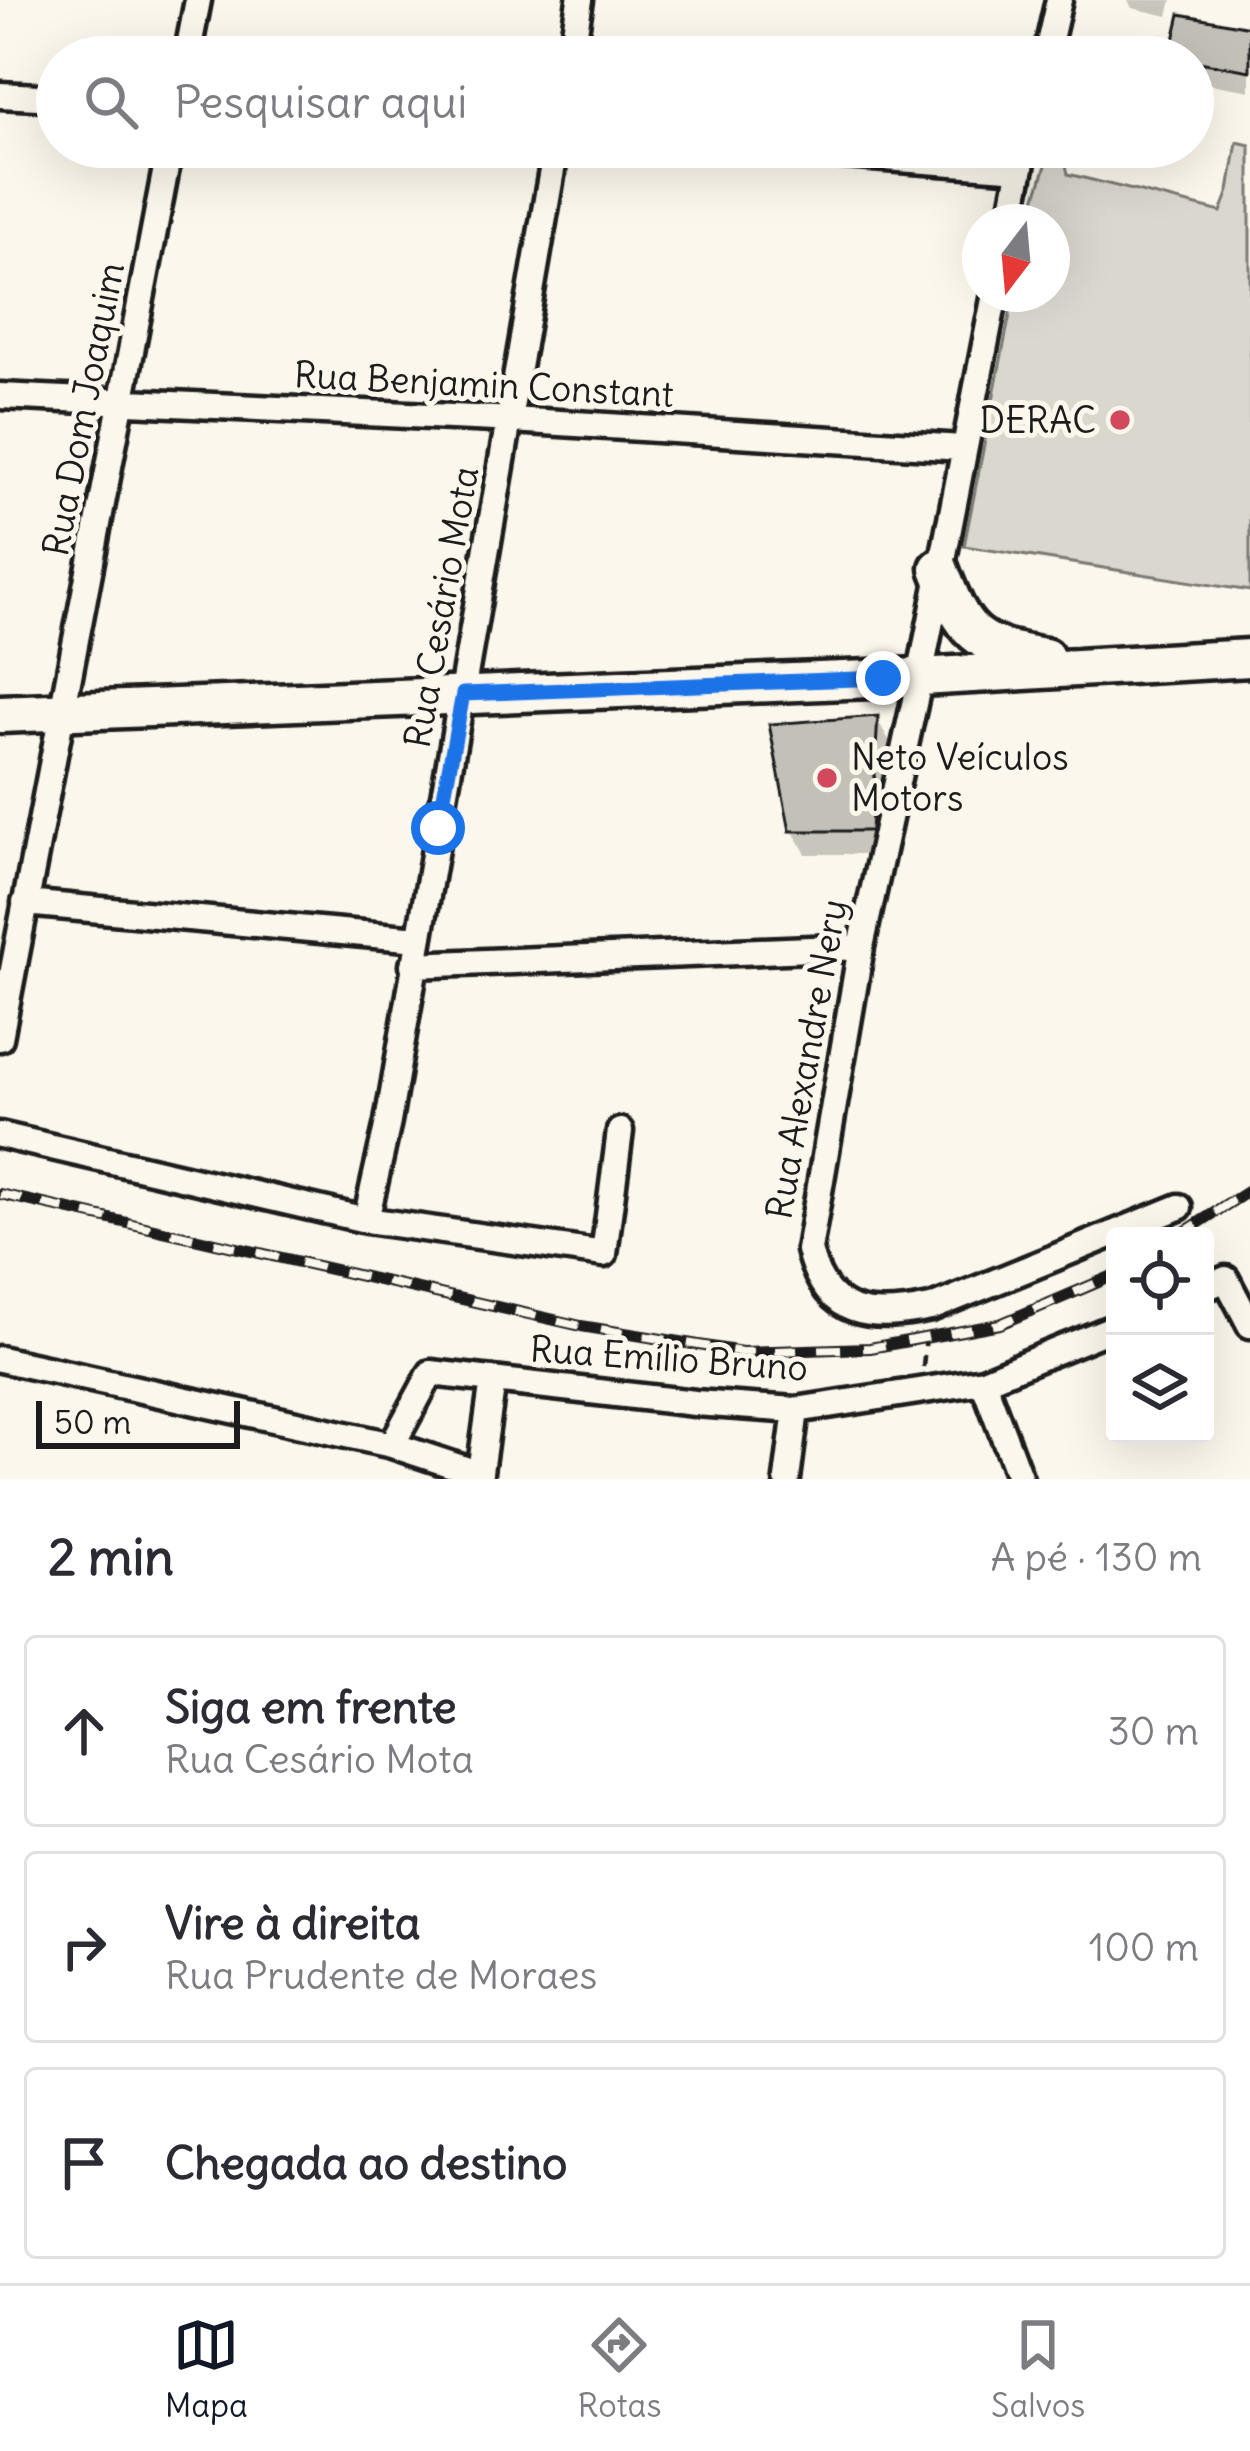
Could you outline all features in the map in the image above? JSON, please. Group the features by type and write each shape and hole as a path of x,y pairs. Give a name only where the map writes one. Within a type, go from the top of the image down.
{"main road":[{"path":"939,568 957,615 1000,650 1108,666"},
{"path":"0,714 920,677 1250,658"}],"street":[{"path":"191,36 198,0"},
{"path":"574,36 580,0"},
{"path":"1051,36 1059,0"},
{"path":"0,94 36,97"},
{"name":"Rua Dom Joaquim","path":"0,1038 166,168"},
{"name":"Rua Cesário Mota","path":"366,1220 388,1122 552,168"},
{"path":"1014,204 1021,168"},
{"name":"Rua Alexandre Nery","path":"991,312 861,947 808,1250 815,1276 838,1299 862,1315 888,1317 931,1308 1179,1207"},
{"name":"Rua Benjamin Constant","path":"0,396 963,448"},
{"path":"25,903 418,939"},
{"path":"413,965 861,947"},
{"path":"0,1135 366,1220 604,1254 620,1131"},
{"path":"1215,1284 1250,1325"},
{"name":"Rua Emílio Bruno","path":"392,1445 431,1373 796,1410 983,1381 1106,1331"},
{"path":"0,1359 392,1445 479,1476 493,1380"},
{"path":"983,1381 1020,1479"},
{"path":"787,1479 796,1410"}],"shaded area":[{"name":"DERAC","path":"1237,142 1250,145 1250,591 964,546 1010,312 1070,312 1070,204 1034,204 1045,168 1067,168 1068,174 1221,212"}],"building":[{"path":"1180,14 1250,27 1250,71 1214,65 1214,36 1175,36"},
{"name":"Neto Veículos Motors","path":"878,716 871,831 790,831 769,724"}],"railway":[{"path":"1192,1227 1250,1190"},
{"path":"0,1194 581,1326 742,1352 870,1348 1000,1324 1106,1279"}],"place":[{"name":"DERAC","path":"1120,420"},
{"name":"Neto Veículos Motors","path":"827,778"}],"route":[{"path":"438,828 463,694 883,678"}]}
